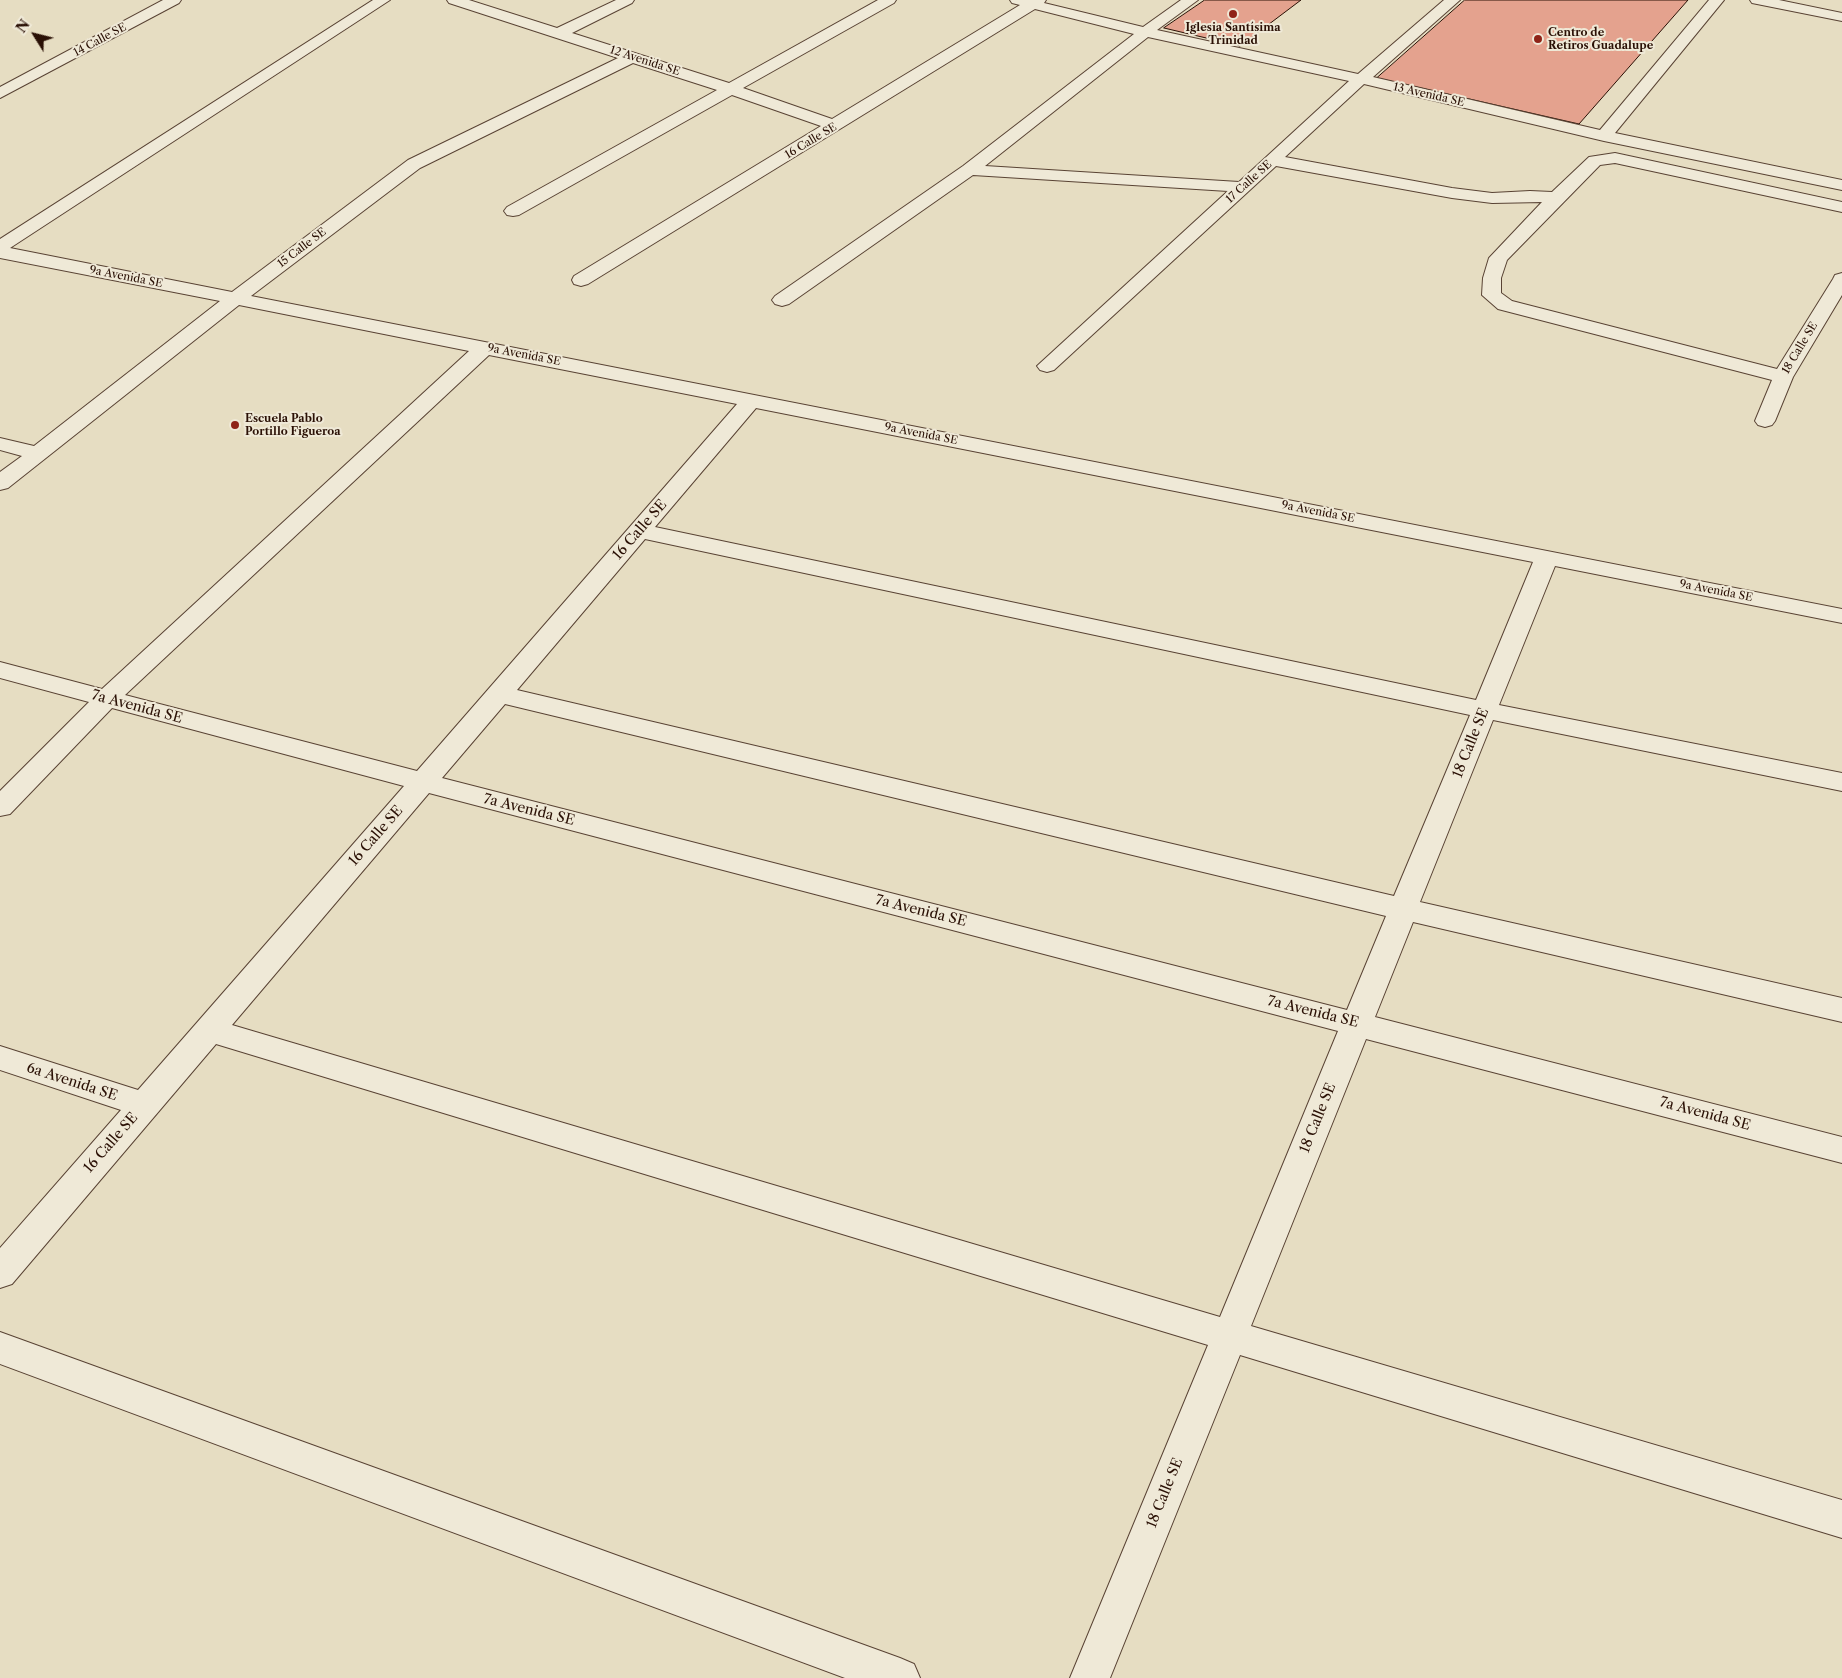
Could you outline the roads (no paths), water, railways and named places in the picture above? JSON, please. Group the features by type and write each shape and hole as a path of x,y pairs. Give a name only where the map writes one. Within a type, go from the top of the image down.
{"street":[{"name":"14 Calle SE","path":"0,94 174,0"},
{"path":"0,247 382,0"},
{"name":"12 Avenida SE","path":"454,0 730,89 835,126"},
{"path":"560,33 627,0"},
{"path":"513,211 889,0"},
{"path":"782,300 969,170 1145,32 1191,0"},
{"name":"17 Calle SE","path":"1047,366 1361,79 1453,0"},
{"path":"1604,136 1717,0"},
{"path":"1757,0 1842,17"},
{"name":"13 Avenida SE","path":"1030,1 1145,32 1361,79 1604,136 1842,185"},
{"name":"16 Calle SE","path":"581,280 835,126 1030,1"},
{"name":"15 Calle SE","path":"0,483 236,298 414,164 632,57"},
{"path":"1783,377 1505,305 1492,295 1492,278 1498,258 1595,161 1615,158 1842,207"},
{"path":"1272,160 1452,193 1492,198 1530,196 1556,198"},
{"path":"969,170 1242,187"},
{"name":"9a Avenida SE","path":"0,252 1842,616"},
{"name":"18 Calle SE","path":"1764,421 1783,377 1842,279"},
{"path":"0,807 107,698 484,348"},
{"name":"16 Calle SE","path":"0,1272 752,400"},
{"path":"0,444 38,453"},
{"path":"639,531 1484,710 1842,782"},
{"name":"18 Calle SE","path":"1090,1678 1547,557"},
{"name":"7a Avenida SE","path":"0,670 422,782 1842,1150"},
{"path":"499,694 1403,909 1842,1010"},
{"path":"209,1030 1842,1519"},
{"name":"6a Avenida SE","path":"0,1058 144,1105"},
{"path":"0,1348 900,1678"}],"place":[{"name":"Iglesia Santísima Trinidad","path":"1233,14"},
{"name":"Centro de Retiros Guadalupe","path":"1538,39"},
{"name":"Escuela Pablo Portillo Figueroa","path":"235,425"}]}
